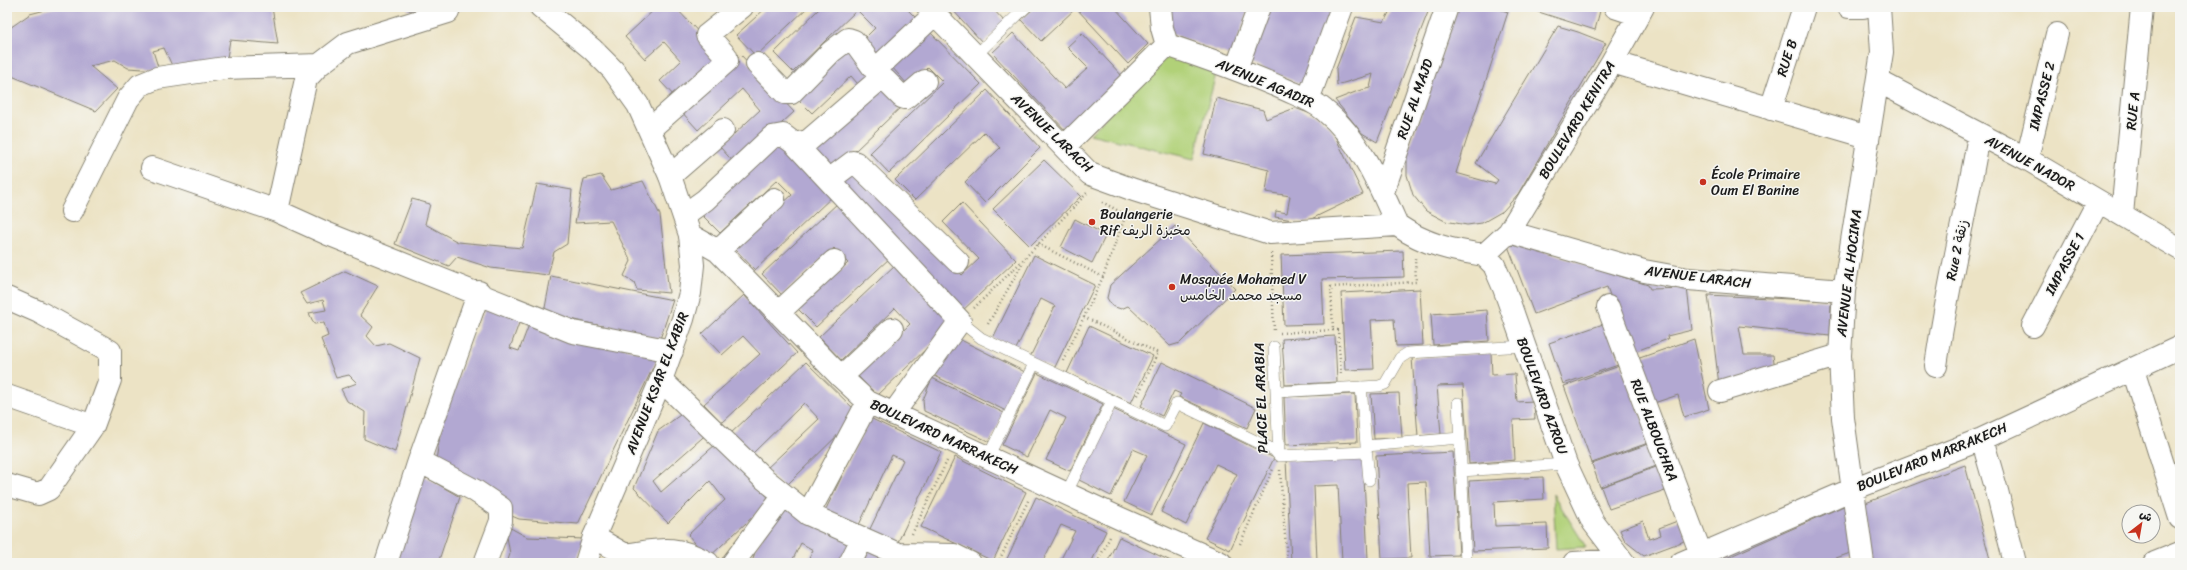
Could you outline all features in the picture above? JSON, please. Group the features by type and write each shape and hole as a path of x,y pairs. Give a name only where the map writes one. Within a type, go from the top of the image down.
{"street":[{"name":"AVENUE KSAR EL KABIR","path":"541,7 592,49 613,70 638,104 670,176 687,225 693,265 690,293 672,351 594,537 586,563"},
{"path":"650,129 727,61 726,56 708,35 742,7"},
{"path":"1064,147 1167,44 1162,28 1160,7"},
{"path":"1236,69 1259,7"},
{"path":"1308,100 1342,7"},
{"name":"RUE AL MAJD","path":"1383,192 1447,7"},
{"path":"1615,7 1641,11"},
{"name":"RUE B","path":"1771,109 1804,7"},
{"path":"1849,7 1863,7"},
{"name":"AVENUE AL HOCIMA","path":"1859,562 1853,489 1843,418 1840,355 1844,291 1882,52 1879,7"},
{"name":"RUE A","path":"2122,214 2142,7"},
{"path":"795,144 808,141 879,75 931,11"},
{"name":"AVENUE LARACH","path":"931,11 1090,174 1134,190 1270,233 1405,231 1446,249 1484,255"},
{"name":"BOULEVARD KENITRA","path":"1509,232 1612,62 1641,11"},
{"path":"277,211 306,79 319,65 348,43 448,12"},
{"name":"IMPASSE 2","path":"2026,159 2057,34"},
{"path":"757,64 785,93 789,94 792,93 819,64 848,39 854,41 879,75 905,98 925,81"},
{"name":"AVENUE AGADIR","path":"1167,44 1236,69 1308,100 1323,109 1340,124 1359,150 1405,231"},
{"path":"1612,62 1868,137"},
{"path":"72,211 128,99 140,85 157,78 225,68 319,65"},
{"name":"AVENUE NADOR","path":"1878,81 2026,159 2180,249"},
{"path":"670,176 723,130"},
{"path":"687,225 705,200 772,137 782,135 795,144 960,321 893,414"},
{"name":"Rue 2 زنقة","path":"1936,366 1943,315 1970,188 1978,135"},
{"path":"829,180 853,162 856,163 958,262"},
{"path":"152,168 277,211 405,265 479,292 573,332 672,351"},
{"path":"718,251 774,199"},
{"name":"IMPASSE 1","path":"2033,326 2098,202"},
{"name":"BOULEVARD MARRAKECH","path":"687,225 718,251 841,377 868,402 1066,494 1221,563"},
{"path":"1484,255 1509,232"},
{"name":"AVENUE LARACH","path":"1509,232 1644,271 1688,279 1844,291"},
{"name":"BOULEVARD AZROU","path":"1484,255 1494,265 1502,282 1566,464 1593,522 1622,562"},
{"path":"778,313 834,261"},
{"path":"386,563 419,461 479,292"},
{"path":"7,298 39,312 110,351 110,380 93,426 49,489 38,494 7,485"},
{"name":"RUE ALBOUCHRA","path":"1608,307 1701,554"},
{"path":"841,377 892,329"},
{"name":"BOULEVARD MARRAKECH","path":"1681,563 1853,489 1982,439 2180,347"},
{"path":"1720,391 1840,355"},
{"path":"2133,370 2174,479 2180,518"},
{"path":"661,380 783,496 808,514 862,539 902,554 958,560"},
{"path":"7,396 93,426"},
{"path":"808,514 868,402"},
{"path":"1982,439 2015,563"},
{"path":"419,461 474,490 501,508 501,521 484,563"},
{"path":"733,563 783,496"},
{"path":"594,537 631,559 674,549 690,553 708,563"},
{"path":"850,563 862,539"},
{"path":"2155,563 2180,553"},
{"path":"1574,563 1622,562"}],"lane":[{"path":"975,56 1026,7"},
{"path":"960,321 981,338 1165,426 1177,403 1274,450 1279,456 1366,449 1460,438"},
{"path":"1276,392 1361,387 1385,384 1400,358 1408,354 1524,346"},
{"name":"PLACE EL ARABIA","path":"1274,347 1279,456"},
{"path":"988,457 1034,364"},
{"path":"1361,387 1368,480"},
{"path":"1066,494 1112,401"},
{"path":"1458,403 1466,563"},
{"path":"1461,471 1566,464"}],"path":[{"path":"960,321 1025,258 1087,193 1098,177"},
{"path":"1056,374 1103,277 1134,190"},
{"path":"1342,388 1338,330 1333,330 1331,287 1416,282 1405,231"},
{"name":"PLACE EL ARABIA","path":"1270,233 1274,333 1333,330"},
{"path":"1038,244 1103,277"},
{"path":"981,338 1025,258"},
{"path":"1084,317 1158,353 1131,410"},
{"path":"902,554 956,443"},
{"path":"1240,544 1279,456"},
{"name":"PLACE EL ARABIA","path":"1279,456 1287,561"},
{"path":"998,563 1038,481"},
{"path":"1097,563 1119,518"}],"green space":[{"path":"1170,53 1217,70 1194,159 1090,134"},
{"path":"1553,494 1586,547 1556,549"}],"building":[{"path":"57,7 272,7 278,44 230,40 226,63 174,70 164,48 153,51 159,70 128,68 115,60 90,66 117,89 96,111 7,74 7,30 30,14"},
{"path":"406,7 462,7 462,10 409,10"},
{"path":"616,7 630,7 622,14"},
{"path":"657,7 675,7 722,57 677,99 660,81 681,61 664,42 645,59 625,37"},
{"path":"767,7 808,7 756,56 736,35"},
{"path":"821,7 905,7 919,21 881,57 864,39 875,28 857,10 793,72 774,53"},
{"path":"950,7 991,7 1005,22 983,43"},
{"path":"1035,7 1114,7 1148,44 1128,64 1076,8 1041,41 1021,20"},
{"path":"1170,7 1249,7 1232,56 1169,33"},
{"path":"1264,7 1336,7 1309,87 1244,61"},
{"path":"1392,7 1430,7 1377,142 1362,133 1335,100 1370,88 1373,74 1337,85 1336,69 1356,17 1384,22"},
{"path":"1458,7 1493,7 1508,12 1456,173 1495,184 1498,180 1476,163 1558,26 1606,43 1518,194 1503,211 1482,223 1467,225 1445,221 1426,211 1413,195 1407,175 1407,156"},
{"path":"1523,7 1601,7 1595,30"},
{"path":"927,29 981,84 889,173 870,153 943,82 928,67 909,86 890,65"},
{"path":"1013,33 1065,89 1088,68 1067,47 1082,33 1124,78 1067,132 992,53"},
{"path":"848,44 877,76 864,91 851,76 812,113 794,95"},
{"path":"741,55 794,112 736,165 720,147 760,110 742,89 698,130 680,110"},
{"path":"884,83 904,104 831,174 811,152"},
{"path":"987,90 1040,148 985,203 965,182 1000,148 985,132 915,200 895,180"},
{"path":"1216,98 1263,110 1266,119 1295,108 1319,117 1332,130 1363,194 1305,222 1275,217 1276,211 1287,213 1290,196 1266,192 1269,170 1204,154"},
{"path":"781,138 834,195 755,270 734,248 792,195 777,180 720,233 700,213"},
{"path":"1044,160 1081,196 1030,246 993,209"},
{"path":"854,166 962,275 979,259 943,222 962,203 1016,260 960,313 836,183"},
{"path":"601,175 611,190 643,181 660,215 669,293 637,290 634,282 624,276 631,261 611,221 575,223 584,179"},
{"path":"537,184 572,190 567,244 554,252 548,275 491,268 457,257 449,266 395,244 412,199 430,204 425,224 458,242 522,248"},
{"path":"839,202 891,257 816,327 798,309 848,263 834,248 782,295 762,274"},
{"path":"1075,219 1106,235 1092,263 1061,247"},
{"name":"Mosquée Mohamed V مسجد محمد الخامس","path":"1175,226 1235,289 1180,343 1170,346 1128,306 1121,309 1112,306 1107,298 1110,285"},
{"path":"1517,243 1648,285 1650,289 1687,288 1692,330 1667,336 1668,339 1631,353 1607,287 1534,314 1508,246"},
{"path":"1403,251 1404,277 1322,279 1324,324 1284,325 1281,255"},
{"path":"1034,255 1095,285 1054,369 1030,357 1055,306 1041,299 1016,349 993,338"},
{"path":"896,264 953,323 877,396 857,375 910,324 895,308 841,360 819,337"},
{"path":"345,271 378,286 360,315 373,327 367,336 376,346 389,343 420,358 395,452 364,439 365,412 347,401 341,389 357,383 349,375 336,378 321,339 328,336 324,323 314,324 309,313 326,310 323,300 307,304 300,293"},
{"path":"551,276 673,300 660,339 544,313"},
{"path":"1420,289 1423,345 1396,346 1394,319 1371,320 1374,369 1345,370 1341,293"},
{"path":"744,295 797,353 722,423 704,404 760,354 743,336 722,355 702,334"},
{"path":"1708,295 1831,301 1830,336 1739,326 1744,355 1773,355 1775,369 1719,385"},
{"path":"488,302 522,315 510,348 519,351 530,322 658,357 578,524 519,519 507,514 436,460 443,417"},
{"path":"1487,310 1489,341 1433,345 1431,314"},
{"path":"1606,323 1621,364 1563,384 1549,343"},
{"path":"1089,326 1153,356 1131,403 1067,373"},
{"path":"1335,336 1337,382 1285,385 1282,339"},
{"path":"955,337 1025,372 1006,411 933,375"},
{"path":"1694,339 1709,409 1684,417 1678,395 1651,404 1634,360"},
{"path":"1491,353 1492,375 1515,374 1517,402 1534,401 1535,419 1513,420 1515,460 1469,464 1463,385 1437,386 1441,434 1418,436 1412,358"},
{"path":"806,362 859,414 784,488 766,469 819,419 804,403 750,456 729,435"},
{"path":"1162,362 1256,408 1247,428 1179,397 1181,394 1174,391 1162,416 1141,406"},
{"path":"1622,365 1651,442 1592,463 1564,386"},
{"path":"1037,373 1103,404 1070,471 1046,460 1066,418 1050,410 1027,457 1002,445"},
{"path":"932,378 1004,413 990,442 924,411 923,400"},
{"path":"1399,393 1402,438 1374,439 1371,394"},
{"path":"1355,394 1357,442 1286,445 1284,397"},
{"path":"1113,409 1186,444 1152,515 1124,502 1147,455 1133,449 1111,496 1079,480"},
{"path":"687,410 710,431 653,481 661,492 715,445 771,500 708,558 688,535 725,500 710,481 668,523 634,488 658,431"},
{"path":"870,418 941,452 897,544 869,531 903,460 892,455 858,527 825,511"},
{"path":"1204,423 1274,458 1230,550 1205,538 1237,474 1216,464 1186,525 1161,512"},
{"path":"1651,443 1659,465 1600,487 1592,464"},
{"path":"1453,452 1459,555 1430,556 1426,482 1407,483 1411,558 1382,559 1376,456"},
{"path":"955,457 1026,492 993,561 921,527"},
{"path":"1363,457 1368,559 1342,561 1338,485 1314,486 1317,561 1291,562 1286,460"},
{"path":"1965,465 1991,563 1873,563 1863,504"},
{"path":"1659,466 1668,489 1609,509 1601,487"},
{"path":"422,475 460,497 438,563 393,563"},
{"path":"1543,477 1544,499 1494,502 1495,526 1547,524 1548,548 1473,551 1469,481"},
{"path":"1036,497 1106,531 1091,563 1059,563 1075,531 1061,525 1042,563 1005,563"},
{"path":"780,505 858,542 847,563 807,563 813,550 801,543 791,563 752,563 756,548"},
{"path":"1846,505 1853,552 1822,563 1715,563"},
{"path":"1680,520 1687,540 1644,556 1625,541 1620,530 1643,521 1649,539 1661,535 1659,528"},
{"path":"505,525 527,537 585,539 574,563 507,563 510,554"},
{"path":"1119,537 1175,563 1107,563"},
{"path":"870,549 899,563 863,563"}],"place":[{"name":"École Primaire Oum El Banine","path":"1703,182"},
{"name":"Boulangerie Rif مخبزة الريف","path":"1092,222"},
{"name":"Mosquée Mohamed V مسجد محمد الخامس","path":"1172,287"}]}
